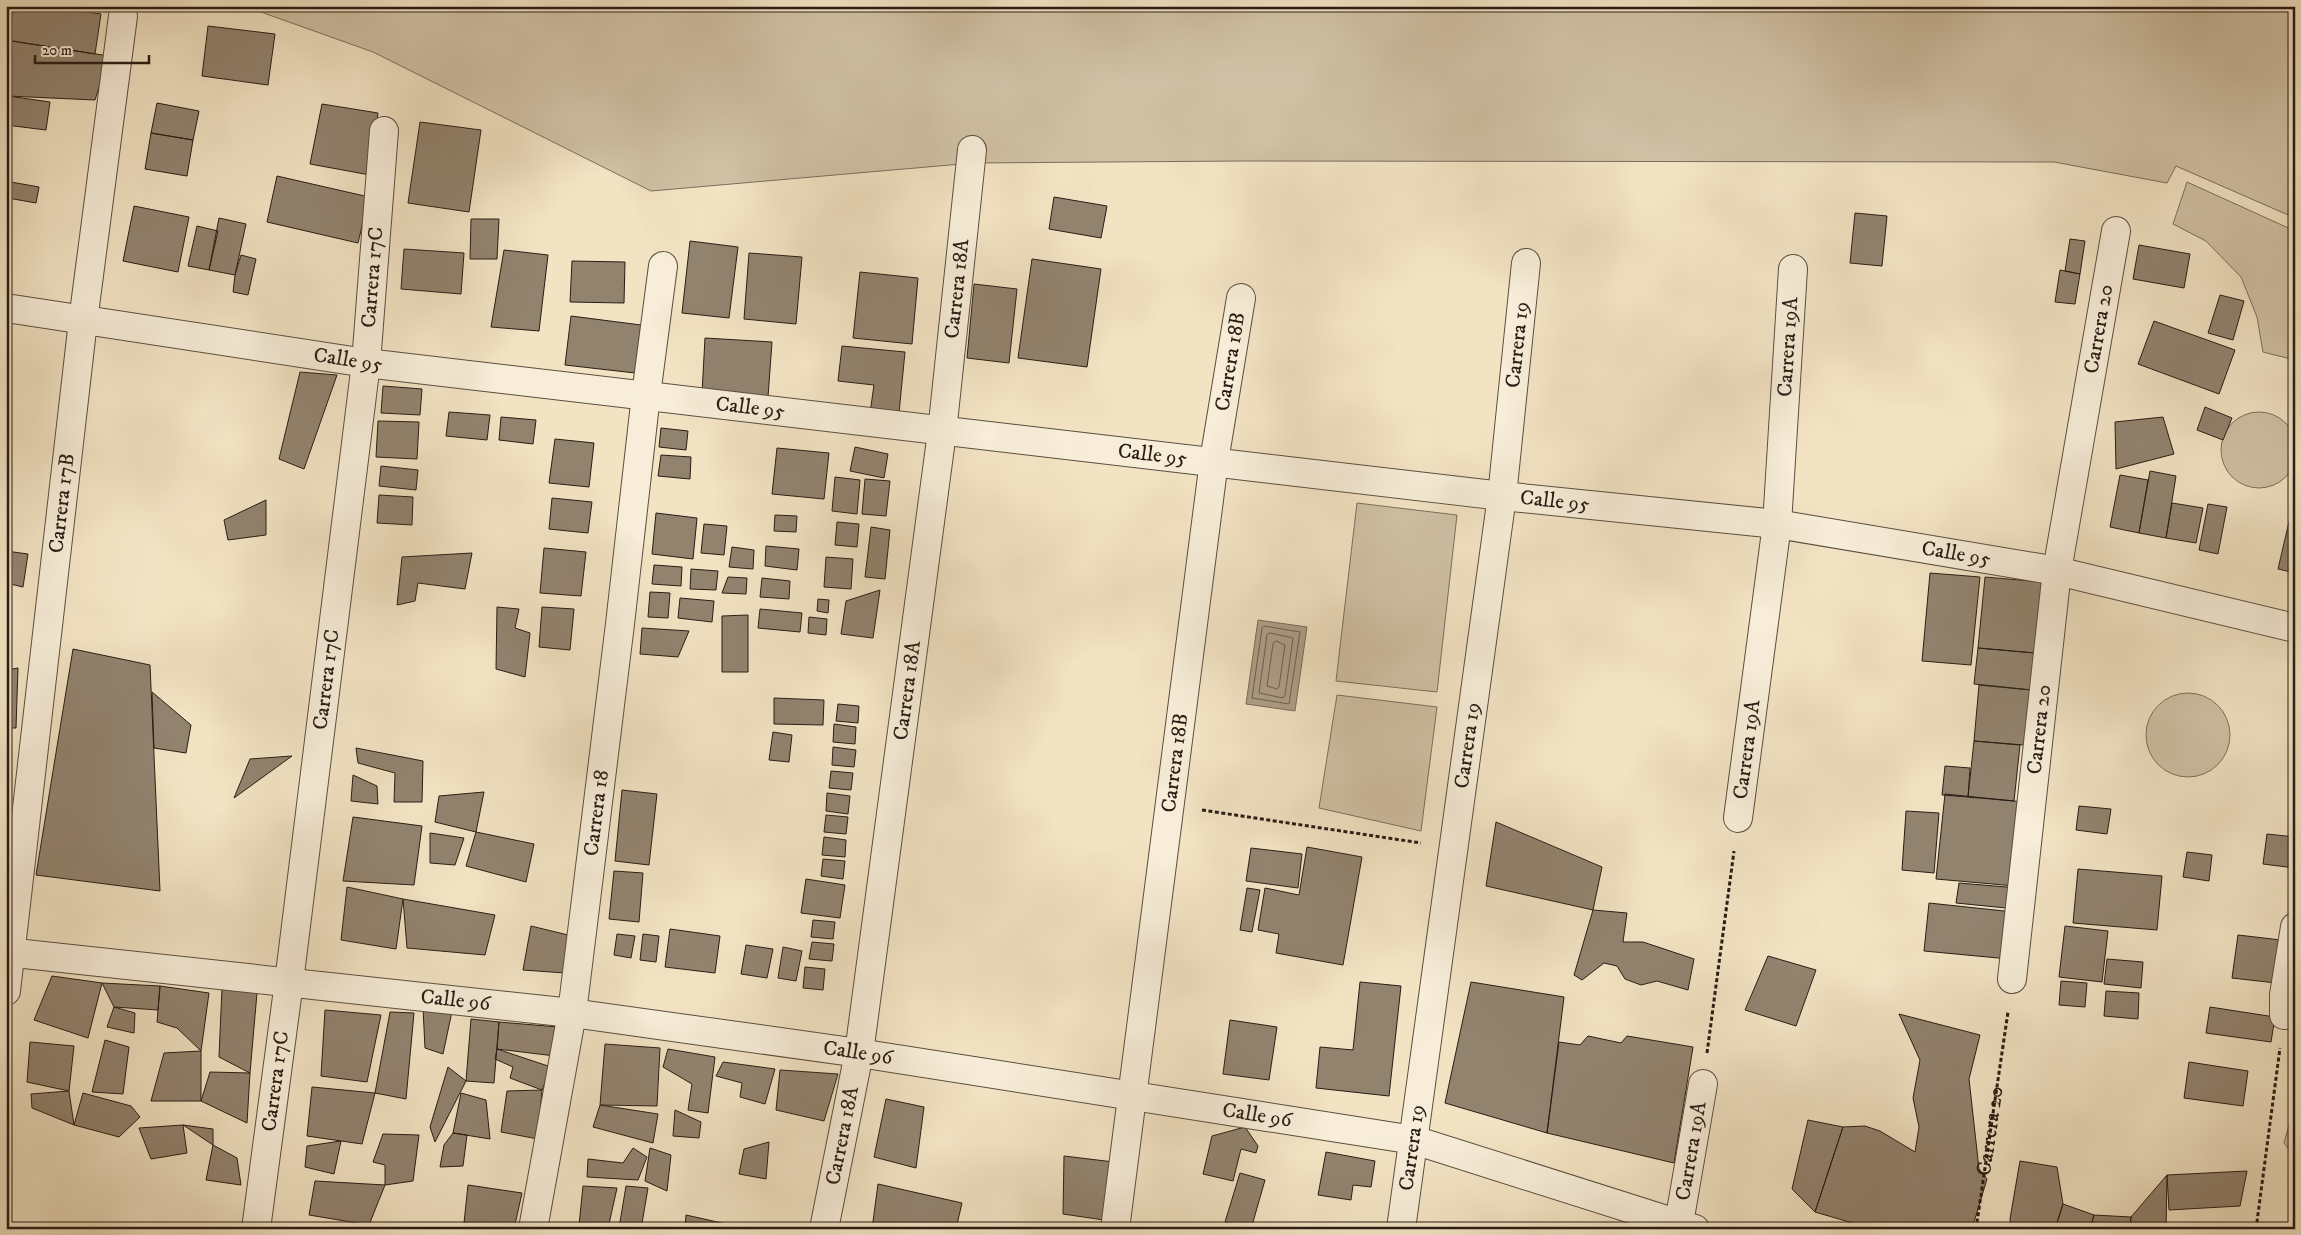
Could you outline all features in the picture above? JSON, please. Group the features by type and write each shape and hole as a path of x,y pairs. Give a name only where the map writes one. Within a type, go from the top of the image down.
{"street":[{"name":"Carrera 17B","path":"6,991 83,321 123,16"},
{"name":"Carrera 17C","path":"256,1229 290,982 366,363 384,131"},
{"name":"Carrera 18A","path":"824,1229 859,1053 942,432 972,150"},
{"name":"Carrera 20","path":"2012,979 2057,571 2116,231"},
{"name":"Carrera 19","path":"1401,1229 1502,496 1526,263"},
{"name":"Carrera 18","path":"533,1229 572,1013 663,266"},
{"name":"Carrera 19A","path":"1738,818 1777,524 1793,269"},
{"name":"Carrera 18B","path":"1115,1229 1214,461 1241,298"},
{"name":"Calle 95","path":"6,308 366,363 646,395 942,432 1214,461 1502,496 1777,524 2057,571 2295,628"},
{"path":"2284,1015 2284,996 2295,927"},
{"name":"Calle 96","path":"9,952 572,1013 859,1053 1414,1140 1684,1227"},
{"name":"Carrera 19A","path":"1684,1227 1703,1084"}],"path":[{"path":"1170,805 1454,848"},
{"name":"Carrera 19A","path":"1703,1084 1738,818"},
{"name":"Carrera 20","path":"1976,1229 2012,979"},
{"path":"2256,1229 2284,1015"}],"shaded area":[{"path":"244,6 2295,6 2295,218 2176,166 2167,183 2054,162 1241,161 973,163 651,191 373,52"},
{"path":"2187,182 2295,231 2295,360 2263,352 2257,317 2241,277 2206,241 2173,224"},
{"path":"2259,412 2274,415 2286,423 2294,435 2297,450 2294,465 2286,477 2274,485 2259,488 2244,485 2232,477 2224,465 2221,450 2224,435 2232,423 2244,415"},
{"path":"1357,503 1457,515 1437,692 1336,681"},
{"path":"2188,693 2204,696 2218,705 2227,719 2230,735 2227,751 2218,765 2204,774 2188,777 2172,774 2158,765 2149,751 2146,735 2149,719 2158,705 2172,696"},
{"path":"1337,695 1437,707 1421,831 1319,808"},
{"path":"2295,1104 2295,1157 2284,1143"}],"water":[{"path":"1258,620 1307,627 1295,711 1246,704"}],"building":[{"path":"6,6 49,6 101,14 95,54 6,40"},
{"path":"208,26 275,34 268,85 202,76"},
{"path":"11,41 109,56 95,100 8,96"},
{"path":"8,96 50,102 46,130 6,125"},
{"path":"157,103 199,111 193,140 151,133"},
{"path":"322,104 378,113 370,175 310,164"},
{"path":"420,122 481,130 469,212 408,203"},
{"path":"151,133 193,140 187,176 145,169"},
{"path":"277,176 369,197 358,243 267,222"},
{"path":"11,182 39,187 36,203 8,198"},
{"path":"1054,197 1107,206 1101,238 1049,229"},
{"path":"134,206 189,217 178,272 123,261"},
{"path":"1855,213 1887,216 1882,266 1850,263"},
{"path":"219,218 246,224 235,275 209,270"},
{"path":"471,219 499,219 497,259 470,259"},
{"path":"197,226 218,231 209,270 188,266"},
{"path":"2070,239 2085,241 2080,274 2065,271"},
{"path":"690,241 738,247 729,318 682,313"},
{"path":"2139,245 2190,254 2184,288 2133,279"},
{"path":"404,249 464,253 461,294 401,289"},
{"path":"504,250 548,255 539,331 491,327"},
{"path":"749,253 802,257 796,324 744,319"},
{"path":"241,255 256,259 248,295 233,292 235,275"},
{"path":"1032,259 1101,269 1087,367 1018,358"},
{"path":"572,261 625,262 624,303 570,302"},
{"path":"2060,270 2080,274 2075,304 2055,302"},
{"path":"860,272 918,278 912,344 853,338"},
{"path":"974,284 1017,289 1009,363 967,358"},
{"path":"2220,295 2244,301 2233,340 2208,333"},
{"path":"571,316 641,325 635,373 565,365"},
{"path":"2154,321 2235,350 2219,394 2138,364"},
{"path":"705,338 772,342 768,397 702,393"},
{"path":"842,346 905,352 898,423 869,420 874,385 838,381"},
{"path":"300,372 337,375 304,469 279,459"},
{"path":"383,386 422,389 420,415 381,413"},
{"path":"2205,407 2232,418 2223,440 2197,430"},
{"path":"449,412 490,415 487,440 446,436"},
{"path":"501,417 536,420 533,444 499,440"},
{"path":"2163,417 2174,454 2116,469 2115,422"},
{"path":"378,421 419,422 417,459 376,457"},
{"path":"661,428 688,431 686,450 659,447"},
{"path":"555,439 594,443 589,487 549,483"},
{"path":"855,447 888,454 884,478 850,471"},
{"path":"777,448 829,453 824,499 772,494"},
{"path":"661,455 691,457 690,479 658,476"},
{"path":"381,466 418,470 416,490 379,486"},
{"path":"2150,471 2176,476 2166,538 2139,533"},
{"path":"2120,475 2148,480 2139,533 2110,527"},
{"path":"835,477 860,480 857,514 832,511"},
{"path":"865,479 890,481 886,516 862,514"},
{"path":"379,495 413,497 412,525 377,523"},
{"path":"2295,496 2295,573 2278,569"},
{"path":"552,498 592,502 588,533 549,529"},
{"path":"266,500 266,535 228,540 224,520"},
{"path":"2172,503 2203,508 2196,543 2166,538"},
{"path":"2208,504 2227,507 2218,554 2199,550"},
{"path":"656,513 697,518 693,559 652,554"},
{"path":"775,515 797,516 796,532 774,531"},
{"path":"837,522 859,524 857,547 835,545"},
{"path":"704,524 727,526 724,555 701,553"},
{"path":"871,527 890,530 885,579 865,577"},
{"path":"766,546 799,549 797,570 765,566"},
{"path":"732,547 754,550 753,569 729,567"},
{"path":"544,548 586,552 581,596 540,593"},
{"path":"6,551 28,554 23,587 6,583"},
{"path":"472,553 465,589 418,583 415,601 397,605 402,557"},
{"path":"826,557 853,559 851,589 824,587"},
{"path":"654,565 682,567 681,586 652,584"},
{"path":"691,569 718,571 716,590 690,589"},
{"path":"1930,573 1980,577 1971,665 1922,661"},
{"path":"728,577 747,578 746,594 722,593"},
{"path":"1985,577 2042,582 2035,653 1978,648"},
{"path":"762,578 790,581 789,599 760,597"},
{"path":"880,590 873,638 841,634 846,601"},
{"path":"650,592 670,593 668,618 648,617"},
{"path":"680,598 714,601 712,622 678,618"},
{"path":"818,599 829,600 828,613 817,611"},
{"path":"497,607 519,609 515,628 530,633 525,677 496,669"},
{"path":"542,607 574,609 570,650 539,647"},
{"path":"760,609 802,613 800,632 758,628"},
{"path":"748,615 748,672 722,672 722,616"},
{"path":"809,617 827,619 826,635 808,633"},
{"path":"642,628 689,631 678,657 640,654"},
{"path":"1978,648 2035,653 2032,690 1974,684"},
{"path":"73,649 150,665 160,891 36,875"},
{"path":"18,668 16,728 6,728 6,670"},
{"path":"1979,685 2041,691 2036,746 1974,741"},
{"path":"152,692 191,725 186,753 154,748"},
{"path":"774,698 824,700 823,725 774,724"},
{"path":"838,704 859,706 858,723 836,721"},
{"path":"834,724 856,727 855,744 833,742"},
{"path":"773,732 792,735 789,762 769,760"},
{"path":"1974,741 2020,745 2014,801 1968,797"},
{"path":"833,747 856,750 854,767 832,765"},
{"path":"356,748 423,761 422,802 394,802 395,773 358,763"},
{"path":"292,756 234,798 250,759"},
{"path":"1945,766 1970,768 1968,797 1942,795"},
{"path":"831,771 853,773 851,790 829,788"},
{"path":"353,775 377,786 378,804 351,801"},
{"path":"622,790 657,794 649,865 615,861"},
{"path":"484,792 476,832 435,822 439,796"},
{"path":"827,793 850,796 848,814 826,811"},
{"path":"1945,794 2024,802 2015,886 1936,879"},
{"path":"2079,806 2111,809 2107,834 2076,830"},
{"path":"1906,811 1939,813 1934,873 1902,870"},
{"path":"826,815 848,817 846,834 824,832"},
{"path":"353,817 422,826 414,885 343,881"},
{"path":"1496,822 1602,867 1593,910 1486,886"},
{"path":"476,832 534,844 526,882 466,866"},
{"path":"430,833 464,838 455,865 430,863"},
{"path":"2267,834 2295,837 2295,868 2263,864"},
{"path":"824,837 846,840 845,857 822,855"},
{"path":"1307,847 1362,857 1343,965 1276,953 1279,934 1258,930 1265,888 1299,895"},
{"path":"1251,848 1302,854 1298,888 1246,881"},
{"path":"2187,852 2212,855 2209,881 2183,877"},
{"path":"823,859 845,861 843,879 821,876"},
{"path":"2078,869 2162,876 2157,930 2073,923"},
{"path":"614,871 643,873 639,922 609,919"},
{"path":"806,879 845,885 840,918 801,913"},
{"path":"1959,883 2018,888 2016,909 1956,903"},
{"path":"347,887 403,899 396,949 341,940"},
{"path":"1247,888 1260,890 1252,932 1240,930"},
{"path":"403,899 495,915 485,955 407,948"},
{"path":"1929,903 2014,912 2009,959 1924,951"},
{"path":"1593,910 1627,913 1623,942 1643,942 1694,959 1688,990 1657,981 1641,985 1625,979 1617,966 1604,963 1582,980 1574,975"},
{"path":"813,920 835,922 833,939 811,937"},
{"path":"531,926 568,935 565,973 523,970"},
{"path":"2065,926 2108,931 2102,982 2059,977"},
{"path":"670,929 720,936 715,973 665,967"},
{"path":"617,934 635,936 631,958 614,955"},
{"path":"643,934 659,936 656,962 640,960"},
{"path":"2238,935 2281,940 2276,983 2232,978"},
{"path":"812,942 834,944 832,961 809,959"},
{"path":"746,945 773,949 767,978 741,974"},
{"path":"783,947 802,951 796,981 778,978"},
{"path":"1768,956 1816,970 1796,1026 1745,1010"},
{"path":"2107,959 2143,962 2141,988 2104,984"},
{"path":"805,967 825,969 823,990 803,988"},
{"path":"52,976 102,983 88,1038 34,1020"},
{"path":"2061,981 2087,983 2085,1007 2059,1005"},
{"path":"1360,982 1401,986 1389,1096 1316,1088 1320,1047 1353,1050"},
{"path":"1471,982 1564,997 1547,1133 1445,1103"},
{"path":"102,983 160,986 158,1010 114,1007"},
{"path":"160,986 209,993 201,1051 177,1028 157,1022"},
{"path":"222,988 257,993 250,1073 219,1057"},
{"path":"2106,991 2139,993 2138,1019 2104,1016"},
{"path":"454,1002 443,1054 425,1048 423,1008"},
{"path":"114,1007 135,1013 134,1033 107,1027"},
{"path":"2210,1007 2275,1017 2271,1042 2206,1033"},
{"path":"325,1010 381,1015 367,1082 321,1076"},
{"path":"390,1012 414,1013 406,1099 375,1093"},
{"path":"1899,1014 1980,1035 1969,1079 1979,1169 1987,1179 1972,1229 1873,1229 1815,1212 1843,1127 1865,1126 1880,1131 1915,1152 1919,1127 1913,1098 1920,1060"},
{"path":"471,1019 499,1022 494,1083 466,1081"},
{"path":"1230,1020 1277,1027 1269,1080 1223,1074"},
{"path":"499,1022 558,1027 555,1056 497,1049"},
{"path":"1588,1036 1621,1043 1627,1036 1693,1047 1674,1163 1547,1133 1559,1042 1580,1045"},
{"path":"105,1040 129,1047 123,1094 92,1092"},
{"path":"30,1042 74,1046 69,1091 27,1082"},
{"path":"605,1044 660,1048 657,1106 600,1105"},
{"path":"497,1049 551,1067 542,1090 510,1078 513,1067 495,1059"},
{"path":"668,1049 715,1057 708,1113 688,1110 692,1084 663,1067"},
{"path":"201,1051 201,1101 151,1101 164,1053"},
{"path":"723,1062 775,1069 765,1104 740,1097 742,1083 716,1076"},
{"path":"2189,1062 2248,1071 2243,1106 2184,1098"},
{"path":"448,1067 466,1081 435,1142 430,1127"},
{"path":"780,1070 838,1074 824,1121 776,1110"},
{"path":"210,1072 250,1073 247,1123 201,1101"},
{"path":"312,1087 375,1093 362,1144 307,1136"},
{"path":"542,1090 538,1139 501,1132 507,1091"},
{"path":"69,1091 74,1125 32,1108 31,1094"},
{"path":"83,1093 131,1106 140,1117 119,1137 74,1125"},
{"path":"461,1093 486,1100 490,1139 453,1133"},
{"path":"886,1099 924,1107 916,1168 874,1157"},
{"path":"600,1105 658,1114 653,1143 593,1127"},
{"path":"675,1110 701,1122 699,1138 673,1136"},
{"path":"1808,1120 1843,1127 1815,1212 1792,1189"},
{"path":"183,1125 187,1153 151,1159 139,1128"},
{"path":"183,1125 213,1129 213,1145"},
{"path":"1245,1127 1258,1146 1256,1153 1241,1149 1233,1181 1203,1174 1212,1136"},
{"path":"453,1133 467,1135 463,1166 440,1167 444,1145"},
{"path":"383,1134 419,1135 413,1181 385,1185 385,1165 373,1162"},
{"path":"341,1141 334,1174 305,1167 307,1146"},
{"path":"769,1142 766,1179 739,1174 744,1149"},
{"path":"213,1145 237,1158 241,1185 206,1180"},
{"path":"633,1148 647,1157 638,1180 587,1177 588,1159 623,1163"},
{"path":"650,1148 671,1155 667,1191 645,1181"},
{"path":"1326,1152 1375,1161 1371,1187 1353,1185 1351,1200 1318,1195"},
{"path":"1064,1156 1114,1162 1104,1220 1063,1214"},
{"path":"2020,1161 2057,1167 2063,1204 2055,1229 2011,1229 2010,1219"},
{"path":"2247,1171 2240,1206 2169,1210 2167,1175"},
{"path":"1240,1173 1265,1180 1251,1229 1225,1222"},
{"path":"2167,1175 2166,1229 2130,1229 2131,1217"},
{"path":"315,1181 385,1185 369,1225 309,1215"},
{"path":"878,1184 962,1203 956,1229 872,1229"},
{"path":"468,1185 522,1193 514,1229 491,1229 464,1223"},
{"path":"583,1186 617,1188 609,1224 579,1225"},
{"path":"626,1186 648,1188 641,1229 619,1228"},
{"path":"2063,1204 2094,1215 2090,1229 2055,1229"},
{"path":"686,1215 740,1227 740,1229 685,1229"},
{"path":"2094,1215 2131,1217 2130,1229 2090,1229"},
{"path":"2194,1223 2247,1228 2193,1229"},
{"path":"962,1224 982,1229 962,1229"}]}
